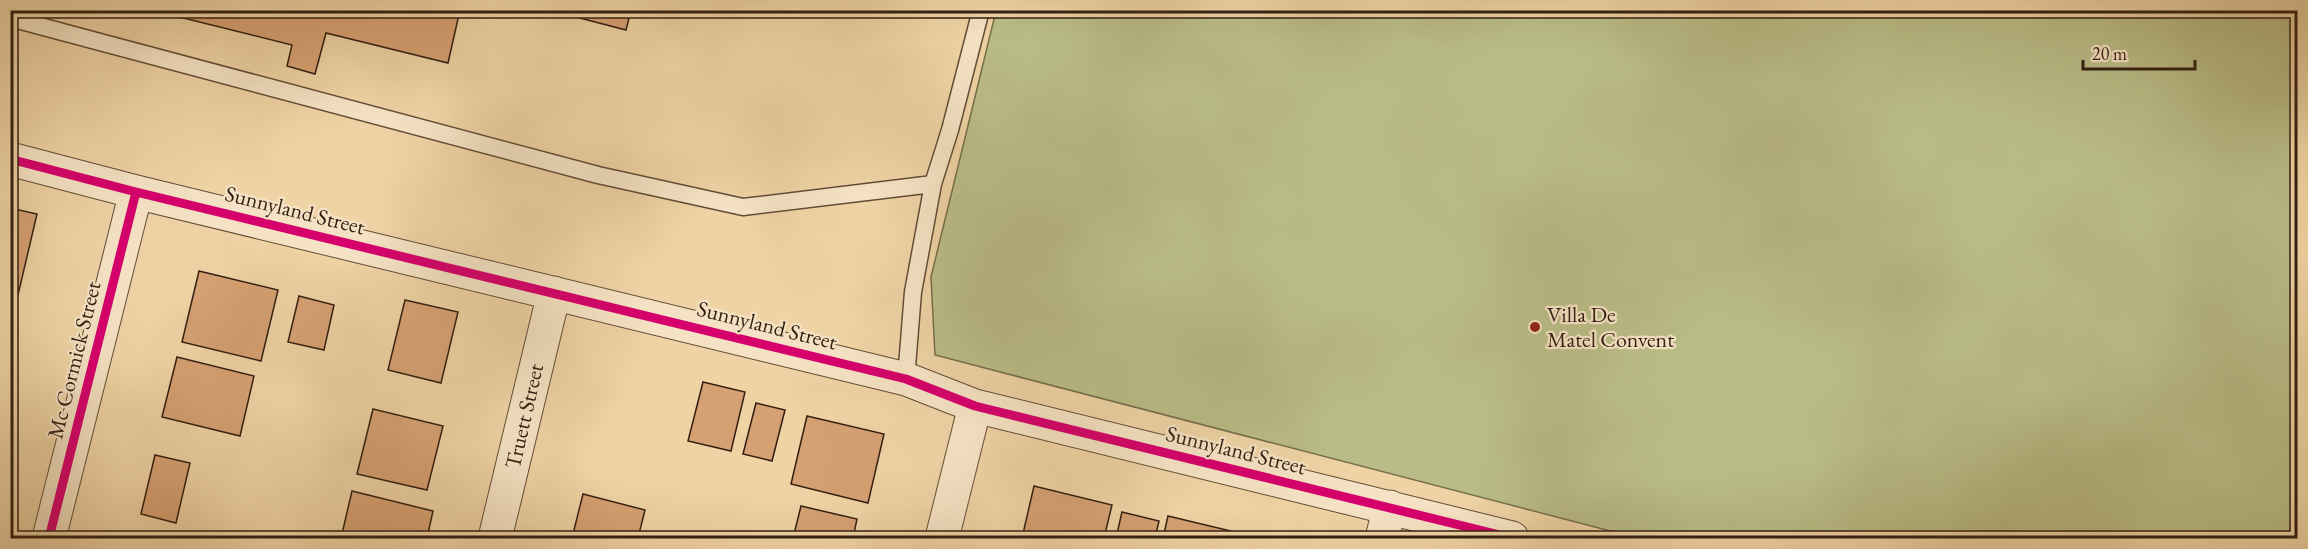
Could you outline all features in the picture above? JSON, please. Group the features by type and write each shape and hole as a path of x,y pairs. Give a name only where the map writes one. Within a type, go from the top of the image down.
{"street":[{"name":"Sunnyland Street","path":"10,159 136,192 906,379 975,406 1512,538"},
{"name":"Mc Cormick Street","path":"50,538 136,192"},
{"name":"Truett Street","path":"495,538 554,293"},
{"path":"942,538 975,406"},
{"path":"1382,538 1390,507"}],"lane":[{"path":"906,379 913,292 933,184 950,130 981,10"},
{"path":"10,18 598,175 743,207 933,184"}],"green space":[{"name":"Villa De Matel Convent","path":"996,11 2297,11 2297,538 1637,538 935,355 931,277"}],"building":[{"path":"151,10 460,10 448,63 326,33 315,74 287,66 292,45"},
{"path":"549,10 631,10 626,30"},
{"path":"10,208 37,214 18,295 10,294"},
{"path":"199,271 278,290 261,361 182,342"},
{"path":"299,296 334,305 324,350 288,342"},
{"path":"405,300 458,312 441,383 388,370"},
{"path":"177,357 254,376 240,436 162,417"},
{"path":"703,382 745,392 731,451 688,441"},
{"path":"756,403 785,410 772,461 743,454"},
{"path":"373,409 443,426 427,490 357,474"},
{"path":"807,416 884,434 868,503 791,484"},
{"path":"155,455 190,463 176,523 141,514"},
{"path":"1034,486 1112,505 1104,538 1022,538"},
{"path":"352,491 433,511 427,538 341,538"},
{"path":"583,494 645,510 638,538 572,538"},
{"path":"801,506 857,519 853,538 793,538"},
{"path":"1122,512 1159,521 1155,538 1116,538"},
{"path":"1168,516 1235,532 1233,538 1163,538"}],"cycle path":[{"path":"10,159 136,192 906,379 975,406 1512,538"},
{"path":"49,538 136,192"}],"place":[{"name":"Villa De Matel Convent","path":"1535,327"}]}
